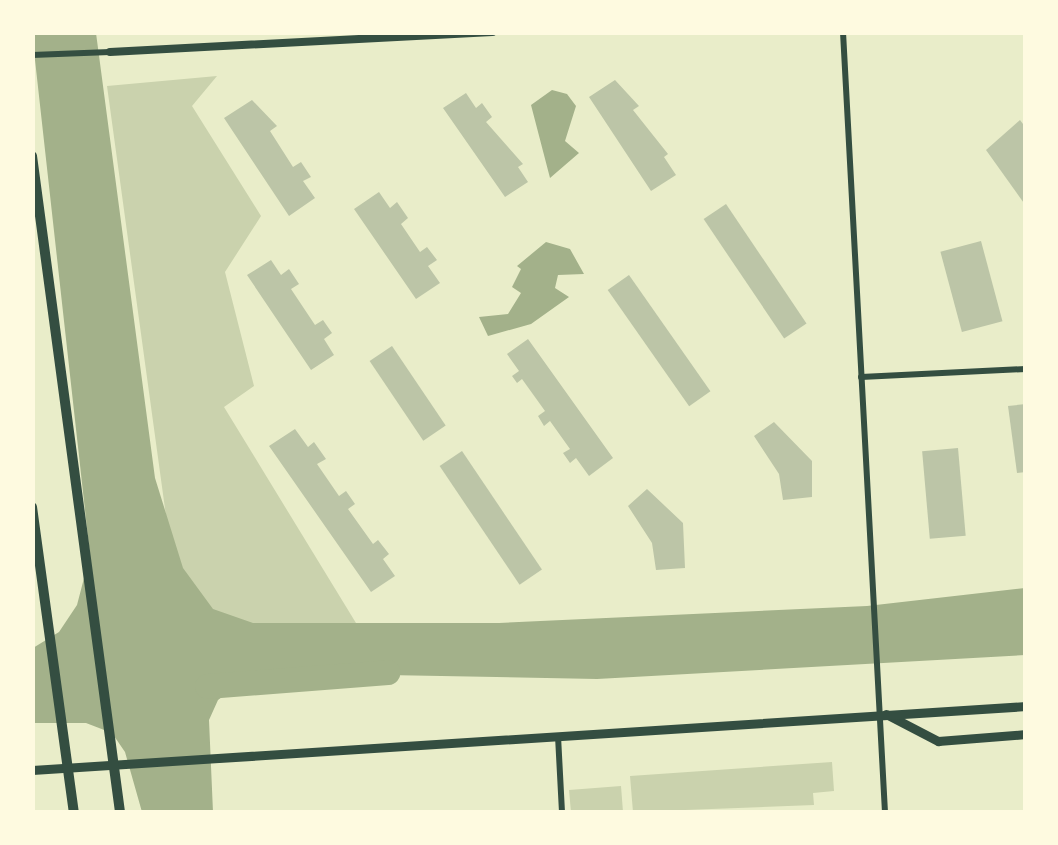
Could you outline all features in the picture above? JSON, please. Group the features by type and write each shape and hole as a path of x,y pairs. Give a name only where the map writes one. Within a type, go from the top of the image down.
{"main road":[{"path":"32,156 120,812"},
{"path":"32,507 74,812"},
{"path":"32,770 1026,706"},
{"path":"882,713 938,740 1026,734"}],"street":[{"path":"32,55 492,32"},
{"path":"843,32 885,812"},
{"path":"861,377 1026,369"},
{"path":"558,735 562,812"}],"shaded area":[{"path":"32,33 96,33 155,478 183,568 213,609 253,623 499,623 867,606 1025,588 1025,655 597,679 276,673 244,680 218,700 209,720 213,812 142,812 125,752 112,733 86,723 33,723 33,648 59,632 77,605 90,555"},
{"path":"217,76 192,106 261,216 225,272 254,386 224,407 356,623 217,648 180,618 107,86"},
{"path":"552,90 567,94 576,106 565,141 579,153 550,178 531,105"},
{"path":"546,242 570,249 584,274 558,275 555,288 569,297 531,324 488,336 479,317 508,314 521,293 512,287 521,269 517,266"},
{"path":"832,762 834,791 813,793 814,805 633,812 630,776"},
{"path":"621,786 623,812 571,812 569,790"}],"building":[{"path":"615,80 639,106 633,110 668,154 664,157 676,175 651,191 589,97"},
{"path":"466,93 476,108 482,103 492,117 486,122 523,164 518,167 528,182 505,197 443,108"},
{"path":"252,100 277,126 270,131 293,167 301,162 311,177 303,181 315,198 289,216 224,118"},
{"path":"1020,120 1026,128 1026,206 986,150"},
{"path":"379,192 390,208 397,202 408,218 401,224 420,252 427,247 437,260 428,266 440,283 416,299 354,209"},
{"path":"726,204 807,323 784,338 704,219"},
{"path":"981,241 1002,321 962,332 940,252"},
{"path":"271,260 281,275 289,269 299,284 291,289 315,325 323,320 332,333 324,339 334,355 311,370 247,275"},
{"path":"629,275 710,391 689,406 608,290"},
{"path":"528,339 613,458 589,476 576,458 570,463 563,453 570,449 550,421 544,426 538,416 545,411 522,379 517,383 512,376 519,371 507,354"},
{"path":"392,346 446,426 423,441 370,361"},
{"path":"1026,404 1026,472 1017,473 1008,406"},
{"path":"774,422 812,461 812,497 783,500 779,474 754,436"},
{"path":"295,429 308,447 314,442 326,459 317,464 339,496 346,491 355,504 348,509 373,544 378,540 389,554 383,559 395,576 371,592 269,446"},
{"path":"958,448 966,536 930,539 922,451"},
{"path":"462,451 542,570 520,585 440,466"},
{"path":"647,489 683,523 685,568 656,570 652,543 628,506"}],"waterway":[{"path":"207,686 387,672"}]}
